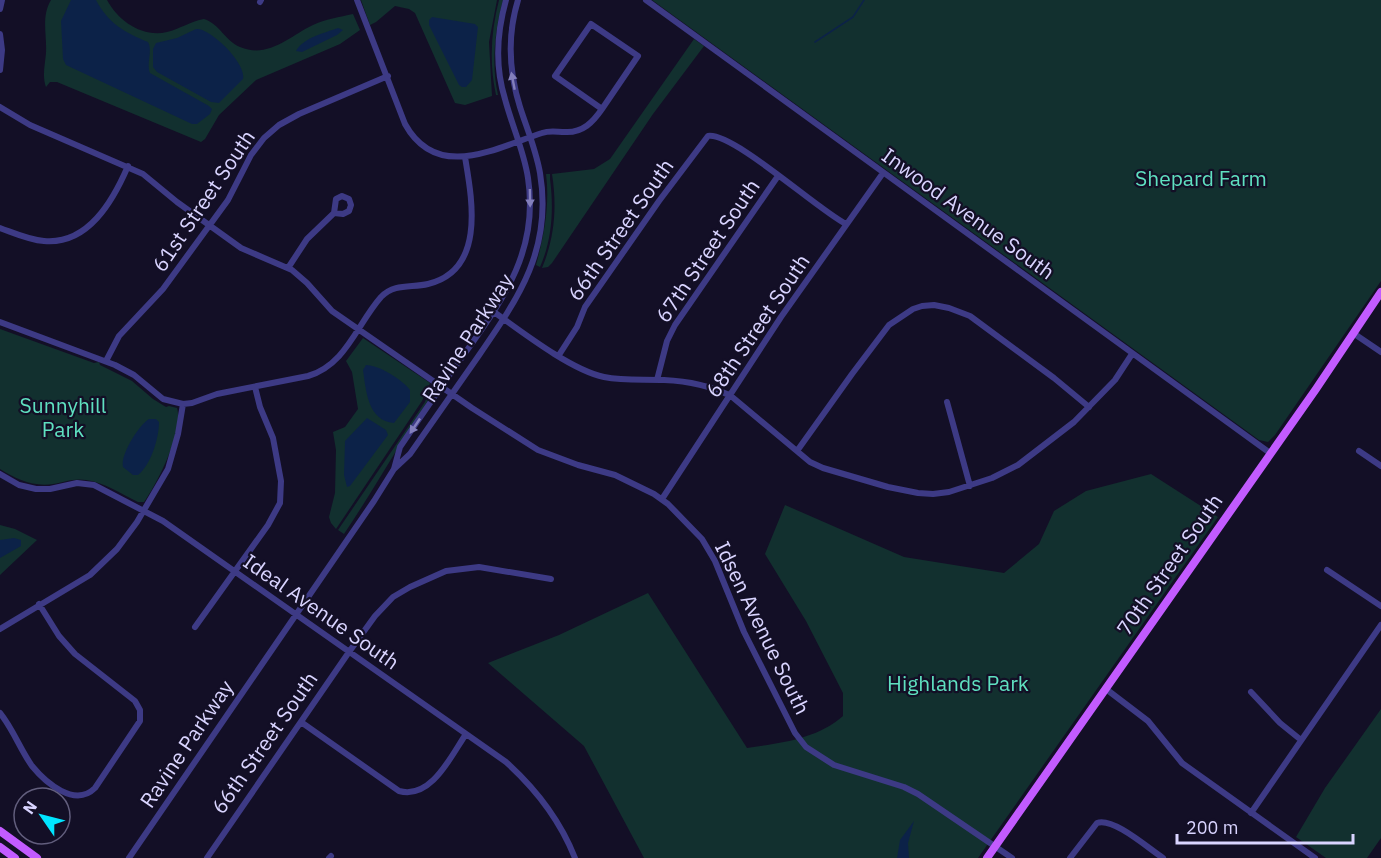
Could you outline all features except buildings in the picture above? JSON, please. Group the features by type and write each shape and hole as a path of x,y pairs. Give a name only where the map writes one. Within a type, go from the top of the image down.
{"main road":[{"name":"70th Street South","path":"987,858 1381,292"},
{"path":"0,831 38,858"},
{"path":"0,847 15,858"}],"street":[{"path":"0,9 2,0"},
{"path":"357,0 405,124 416,140 437,153 465,157 477,155 550,131 579,130 592,122 602,109 638,56 591,24 555,76 602,109"},
{"name":"Ravine Parkway","path":"394,469 400,447 494,312 515,275 528,229 529,186 519,141 505,101 500,74 499,36 506,0"},
{"name":"Ravine Parkway","path":"129,858 394,469 410,454 504,319 525,282 539,240 542,190 538,162 517,97 511,68 511,36 519,0"},
{"name":"Inwood Avenue South","path":"646,0 1270,453"},
{"path":"0,34 2,48 0,70"},
{"name":"61st Street South","path":"106,361 119,336 160,293 210,225 235,189 251,155 269,133 299,114 388,76"},
{"name":"Idsen Avenue South","path":"0,107 30,125 145,175 177,202 247,252 288,268 302,279 328,308 538,450 578,465 615,475 662,499 702,539 715,561 744,632 795,733 806,747 834,765 904,787 1012,858"},
{"name":"66th Street South","path":"559,355 577,327 585,308 708,136 719,137 740,148 778,176"},
{"path":"0,322 106,361 134,375 163,399 183,404 217,394 320,372 339,358 387,292 401,286 438,280 450,272 461,260 469,241 473,220 465,157"},
{"path":"0,228 43,241 75,236 87,228 98,216 117,190 128,166"},
{"name":"68th Street South","path":"662,499 781,317 883,173"},
{"path":"778,176 846,224"},
{"name":"67th Street South","path":"657,380 667,341 675,325 778,176"},
{"path":"288,268 308,239 334,213"},
{"path":"797,451 889,325 913,309 926,306 949,308 970,316 1089,407"},
{"path":"494,312 581,369 604,377 657,380 708,387 730,396 810,462 823,468 918,494 933,494 970,486 1018,465 1074,422 1115,380 1132,354"},
{"path":"1353,333 1381,352"},
{"path":"195,627 274,516 281,495 281,477 273,438 261,410 255,387"},
{"path":"947,402 970,486"},
{"path":"0,629 82,580 100,567 120,546 144,510 170,463 181,423 183,404"},
{"path":"1359,452 1381,466"},
{"name":"Ideal Avenue South","path":"0,474 19,485 36,489 50,489 74,483 91,485 172,526 506,762 532,788 557,822 575,858"},
{"name":"66th Street South","path":"208,856 349,652 375,616 393,597 410,586 446,571 479,567 551,579"},
{"path":"1327,570 1381,606"},
{"path":"0,713 36,770 62,791 75,796 86,794 93,789 140,721 140,710 135,701 70,650 39,604"},
{"path":"1251,813 1381,625"},
{"path":"1106,689 1148,721 1182,763 1315,858"},
{"path":"1251,692 1280,723 1301,740"},
{"path":"301,722 399,791 407,793 426,788 466,734"},
{"path":"1070,858 1100,821 1114,824 1163,858"}],"green space":[{"path":"51,0 107,0 124,21 149,32 167,32 204,19 210,21 230,41 250,50 278,45 318,23 353,14 360,30 340,44 256,80 219,115 201,142 57,82 50,82 46,87 44,75 45,19"},
{"path":"361,0 497,0 489,42 492,96 465,105 455,103 415,13 395,6 370,25"},
{"path":"499,0 503,0 495,47 498,95 496,95 492,71 492,47"},
{"name":"Shepard Farm","path":"652,0 1381,0 1381,281 1275,435 1268,442 1259,440"},
{"path":"694,39 704,46 653,114 552,263 542,268 550,245 554,221 552,174 594,169 610,159"},
{"path":"546,174 550,174 552,213 547,246 540,267 536,265 546,220"},
{"name":"Sunnyhill Park","path":"0,329 94,363 99,362 100,365 132,381 166,407 177,408 177,430 173,443 156,483 144,502 138,502 93,481 69,480 46,485 19,479 0,469"},
{"path":"363,338 430,383 422,401 336,529 329,517 335,493 336,450 333,432 345,427 358,409 352,372 346,361"},
{"path":"433,386 433,393 344,534 338,530 425,402"},
{"name":"Highlands Park","path":"1151,474 1218,517 978,858 644,858 584,746 488,663 559,635 648,593 747,748 798,739 822,730 843,716 843,693 806,621 765,554 785,505 904,557 1004,573 1039,544 1054,511 1086,491"},
{"path":"0,525 15,529 37,540 0,575"},
{"path":"1381,709 1381,838 1367,858 1326,858 1296,837 1325,788"}],"water":[{"path":"71,0 96,0 111,21 148,42 150,73 209,106 212,109 210,114 197,124 192,124 66,65 63,59 61,21"},
{"path":"432,17 475,24 478,27 472,80 466,87 459,85 429,25"},
{"path":"338,28 343,30 337,35 302,52 296,51 309,39"},
{"path":"196,29 209,34 226,47 243,72 243,79 219,103 211,102 157,72 153,67 153,49 156,43 177,38"},
{"path":"366,365 390,374 410,390 410,402 394,423 379,417 370,404 363,370"},
{"path":"367,418 386,430 388,435 347,487 344,475 345,441"},
{"path":"149,419 156,419 159,422 156,443 143,471 138,475 133,475 123,467 124,455 136,434"},
{"path":"14,538 21,540 21,546 0,558 0,540"},
{"path":"914,821 908,843 909,858 897,858 900,840"}],"waterway":[{"path":"815,42 853,17 864,0"}]}
